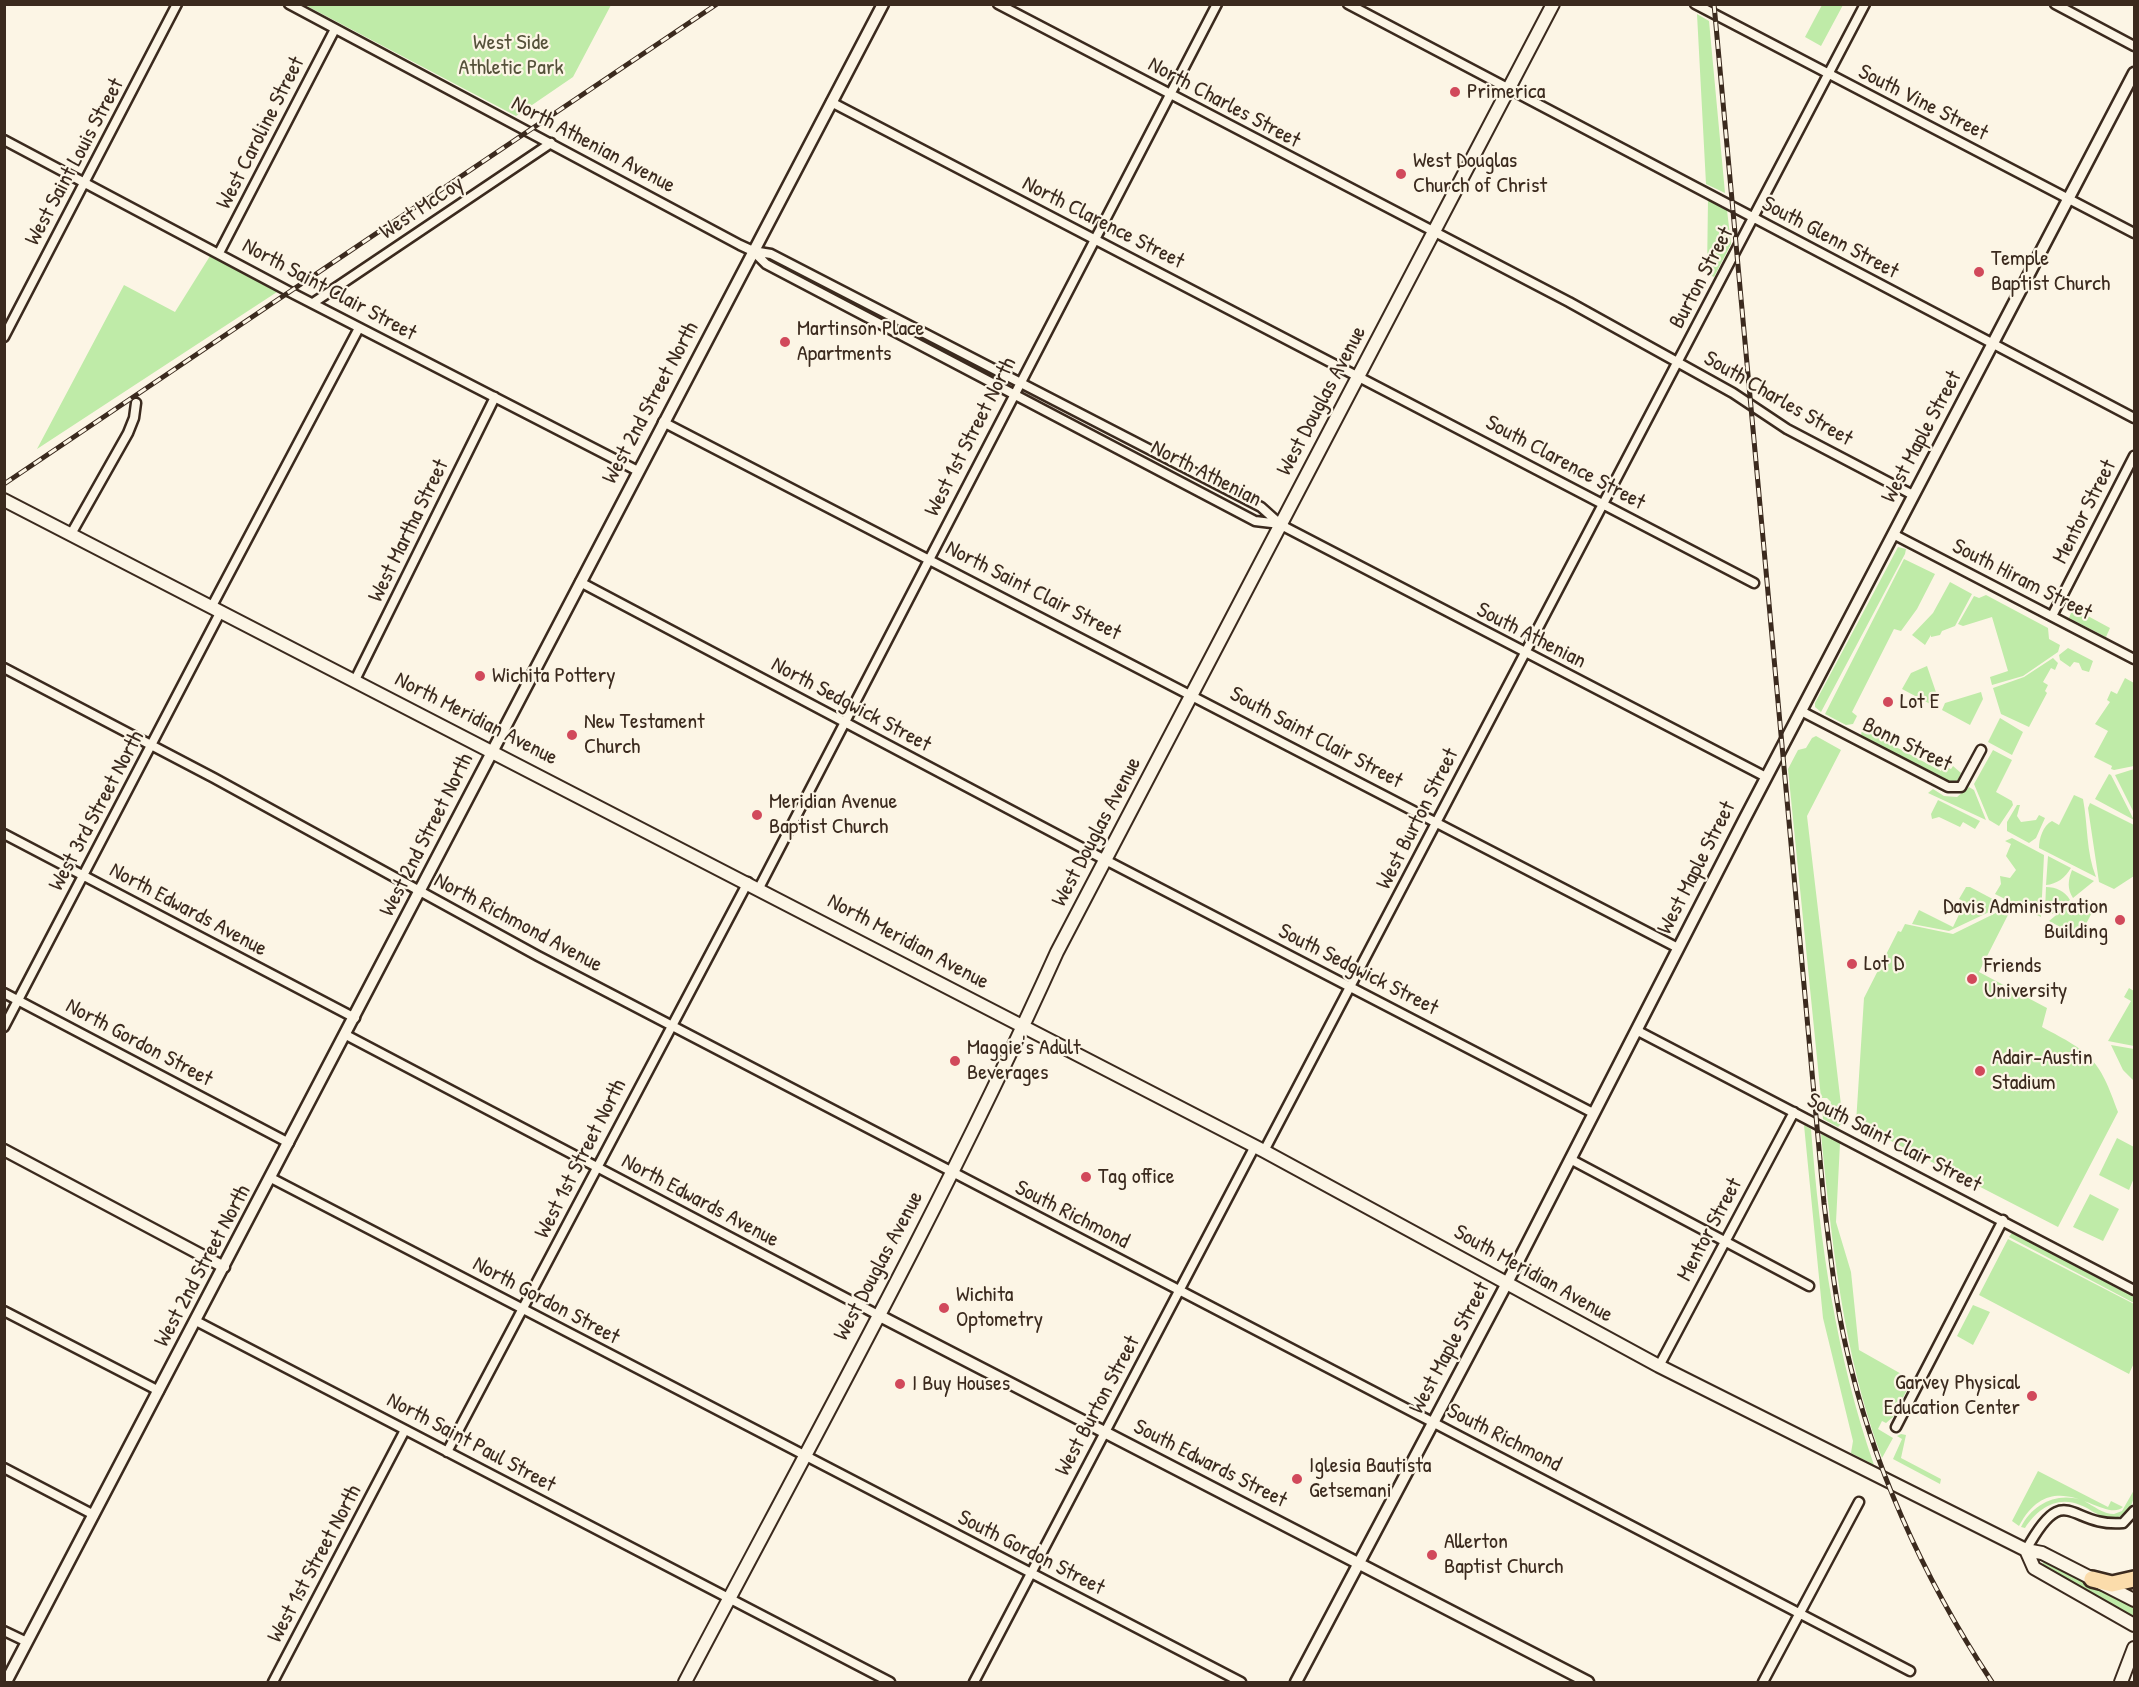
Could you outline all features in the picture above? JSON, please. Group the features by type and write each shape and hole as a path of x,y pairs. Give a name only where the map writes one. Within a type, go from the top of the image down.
{"highway":[{"path":"2092,1579 2112,1584 2134,1579"}],"main road":[{"name":"West Douglas Avenue","path":"685,1683 952,1173 1024,1028 1058,952 1553,4"},
{"name":"North Meridian Avenue","path":"4,500 754,885 1024,1028"},
{"name":"South Meridian Avenue","path":"1024,1028 1259,1148 1659,1366 2026,1550 2042,1553 2134,1600"},
{"name":"South Meridian Avenue","path":"2026,1550 2034,1568 2134,1625"},
{"path":"2121,1683 2134,1648"}],"street":[{"name":"West Saint Louis Street","path":"4,338 177,4"},
{"name":"North Athenian Avenue","path":"289,4 753,252"},
{"name":"West 2nd Street North","path":"6,1683 355,1018 882,4"},
{"name":"North Charles Street","path":"998,4 1433,232"},
{"name":"West 1st Street North","path":"447,1452 524,1310 672,1025 754,885 844,722 1217,4"},
{"name":"South Glenn Street","path":"1348,4 2134,418"},
{"name":"South Vine Street","path":"1695,4 2134,233"},
{"name":"Burton Street","path":"1602,504 1865,4"},
{"path":"2055,4 2134,46"},
{"name":"West Caroline Street","path":"219,253 335,29"},
{"name":"West Maple Street","path":"1296,1683 1507,1283 1766,777 2134,73"},
{"name":"North Clarence Street","path":"831,102 1359,375"},
{"name":"North Saint Clair Street","path":"4,140 360,328 638,471"},
{"name":"West McCoy","path":"313,303 551,143"},
{"name":"South Charles Street","path":"1433,232 1678,361 1734,393 1787,429 1913,495"},
{"name":"North Athenian","path":"753,252 771,254 1261,507 1281,525"},
{"name":"North Athenian","path":"753,252 766,264 1255,521 1281,525"},
{"name":"West 3rd Street North","path":"4,1027 152,745 217,609 360,328"},
{"name":"South Clarence Street","path":"1359,375 1754,583"},
{"name":"West Martha Street","path":"355,680 495,397"},
{"path":"71,534 128,433 134,418 136,403"},
{"name":"North Saint Clair Street","path":"663,422 1192,694"},
{"name":"Mentor Street","path":"2052,616 2134,456"},
{"name":"West Burton Street","path":"974,1683 1179,1290 1351,987 1602,504"},
{"name":"South Athenian","path":"1281,525 1766,777"},
{"name":"South Hiram Street","path":"1893,534 2134,659"},
{"name":"North Sedgwick Street","path":"580,582 1106,860"},
{"name":"North Richmond Avenue","path":"4,668 152,745 538,956 952,1173"},
{"name":"South Saint Clair Street","path":"1192,694 1678,948"},
{"name":"Bonn Street","path":"1801,711 1948,787 1961,787 1981,750"},
{"name":"North Edwards Avenue","path":"4,834 355,1018"},
{"name":"South Sedgwick Street","path":"1106,860 1593,1113"},
{"name":"North Gordon Street","path":"4,993 289,1143"},
{"name":"South Saint Clair Street","path":"1636,1030 2134,1290"},
{"name":"North Edwards Avenue","path":"346,1035 878,1315"},
{"name":"Mentor Street","path":"1659,1366 1794,1112"},
{"path":"4,1150 224,1267"},
{"path":"1570,1159 1809,1286"},
{"name":"South Richmond","path":"952,1173 1433,1421 1910,1671"},
{"name":"North Gordon Street","path":"271,1178 804,1456"},
{"path":"1896,1427 2003,1220"},
{"path":"4,1311 159,1391"},
{"name":"South Edwards Street","path":"878,1315 1359,1562 1588,1683"},
{"name":"North Saint Paul Street","path":"196,1321 890,1683"},
{"name":"West 1st Street North","path":"273,1683 405,1430"},
{"name":"South Gordon Street","path":"804,1456 1241,1683"},
{"path":"4,1468 94,1515"},
{"path":"1763,1683 1859,1502"},
{"path":"2026,1550 2041,1524 2055,1512 2069,1510 2104,1525 2123,1523 2134,1510"},
{"path":"4,1630 27,1642"}],"green space":[{"name":"West Side Athletic Park","path":"305,5 611,5 573,77 516,116"},
{"path":"1822,5 1843,5 1821,46 1805,37"},
{"path":"1697,14 1709,21 1725,193 1706,184"},
{"path":"1708,199 1727,210 1731,244 1714,277 1707,274"},
{"path":"210,256 277,292 37,449 124,285 175,312"},
{"path":"1898,547 1906,549 1905,554 1821,712 1815,707 1815,703"},
{"path":"1904,559 1935,574 1917,609 1901,631 1894,629 1852,712 1857,716 1853,724 1846,725 1825,714"},
{"path":"1950,582 1972,594 1955,626 1942,631 1940,635 1931,637 1931,635 1925,645 1912,635 1933,613"},
{"path":"1986,595 2048,628 2049,639 2060,645 2058,652 2023,676 1992,685 1990,677 2008,671 1992,617 1963,626 1958,624 1974,596 1979,598"},
{"path":"2073,608 2110,628 2106,637 2069,618"},
{"path":"2068,648 2093,661 2089,672 2082,670 2079,663 2074,662 2070,667 2060,660 2059,655"},
{"path":"2053,658 2058,663 2055,670 2051,668 2043,682 2048,685 2045,691 2047,693 2029,727 2001,714 1993,688 2024,677"},
{"path":"1927,666 1938,698 1934,706 1902,689 1911,673"},
{"path":"2125,678 2134,683 2134,766 2114,770 2111,769 2112,766 2094,757 2108,731 2095,724 2110,702 2107,700 2111,691 2117,694"},
{"path":"1981,692 1983,699 1970,725 1942,710 1945,703"},
{"path":"2000,718 2023,732 2012,755 1988,742"},
{"path":"1862,729 1941,771 1944,766 1951,769 1953,766 1961,773 1957,782 1950,784 1861,736"},
{"path":"1816,736 1841,750 1807,816 1843,1122 1838,1127 1823,1119 1822,1109 1828,1109 1831,1102 1827,1098 1821,1098 1788,769 1798,750 1806,748"},
{"path":"1993,750 2012,760 1996,792 2012,801 2013,805 1999,826 1989,820 1974,784"},
{"path":"2134,769 2134,813 2115,775"},
{"path":"2109,774 2111,775 2134,820 2095,799"},
{"path":"1969,787 1974,790 1986,820 1928,793 1933,789 1944,796 1957,797"},
{"path":"2074,795 2083,799 2089,848 2096,877 2039,848 2044,829 2052,821 2059,825"},
{"path":"1938,800 1980,821 1975,829 1963,822 1960,827 1939,817 1932,819 1931,814"},
{"path":"2090,803 2134,825 2134,876 2114,889 2099,882 2088,808"},
{"path":"2017,805 2020,805 2017,816 2021,822 2036,820 2039,815 2045,818 2036,838 2029,843 2007,831 2007,822"},
{"path":"2012,838 2044,855 2041,917 1995,894 2001,884 2000,876 2010,878 2016,870 2006,856 2011,844 2005,841"},
{"path":"2048,856 2071,868 2060,880 2046,885"},
{"path":"2072,870 2094,881 2073,898 2069,884"},
{"path":"1966,887 2004,905 1949,931 1912,924 1919,910 1953,927 1965,902 1959,899"},
{"path":"2046,887 2060,890 2070,900 2052,914 2045,910"},
{"path":"2072,902 2096,905 2079,937 2049,921"},
{"name":"Adair-Austin Stadium","path":"2008,907 2011,909 1979,972 2047,1008 2042,1027 2083,1051 2091,1059 2099,1068 2118,1112 2058,1227 1856,1123 1864,998 1898,931 1901,932 1905,924 1953,934"},
{"path":"2129,988 2134,991 2134,1046 2108,1041 2131,1001 2124,997"},
{"path":"2111,1045 2134,1049 2134,1081 2123,1070"},
{"path":"1804,1125 1811,1129 1819,1215 1840,1341 1849,1382 1874,1465 1851,1453 1853,1441 1823,1318"},
{"path":"1821,1134 1840,1143 1836,1222 1851,1272 1859,1350 1912,1380 1893,1417 1886,1423 1882,1421 1878,1429 1893,1438 1882,1458 1848,1339 1835,1257"},
{"path":"2117,1138 2134,1147 2134,1178 2129,1190 2099,1175"},
{"path":"2090,1194 2119,1209 2103,1241 2073,1227"},
{"path":"2012,1233 2134,1297 2134,1303 2009,1237"},
{"path":"2008,1239 2134,1304 2134,1363 2129,1374 1979,1295"},
{"path":"1973,1305 1990,1312 1973,1345 1957,1336"},
{"path":"1906,1435 1901,1458 1941,1479 1940,1484 1893,1459 1902,1439 1897,1436"},
{"path":"2038,1471 2108,1507 2111,1501 2123,1507 2115,1510 2077,1498 2062,1496 2047,1498 2033,1507 2019,1526 2012,1521"},
{"path":"2134,1490 2133,1502 2123,1515 2118,1517 2105,1517 2072,1502 2063,1502 2048,1506 2035,1515 2025,1528 2021,1527 2032,1511 2048,1501 2065,1497 2084,1501 2102,1511 2114,1514 2122,1511"},
{"path":"2044,1561 2134,1606 2134,1617 2044,1567 2042,1565"}],"railway":[{"path":"4,484 717,4"},
{"path":"1714,4 1824,1203 1833,1275 1857,1392 1886,1479 1923,1563 1967,1643 1992,1682"}],"place":[{"name":"Primerica","path":"1455,92"},
{"name":"West Douglas Church of Christ","path":"1401,174"},
{"name":"Temple Baptist Church","path":"1979,272"},
{"name":"Martinson Place Apartments","path":"785,342"},
{"name":"Wichita Pottery","path":"480,676"},
{"name":"Lot E","path":"1888,702"},
{"name":"New Testament Church","path":"572,735"},
{"name":"Meridian Avenue Baptist Church","path":"757,815"},
{"name":"Davis Administration Building","path":"2120,920"},
{"name":"Lot D","path":"1852,964"},
{"name":"Friends University","path":"1972,979"},
{"name":"Maggie's Adult Beverages","path":"955,1061"},
{"name":"Adair-Austin Stadium","path":"1980,1071"},
{"name":"Tag office","path":"1086,1177"},
{"name":"Wichita Optometry","path":"944,1308"},
{"name":"I Buy Houses","path":"900,1384"},
{"name":"Garvey Physical Education Center","path":"2032,1396"},
{"name":"Iglesia Bautista Getsemani","path":"1297,1479"},
{"name":"Allerton Baptist Church","path":"1432,1555"}]}
